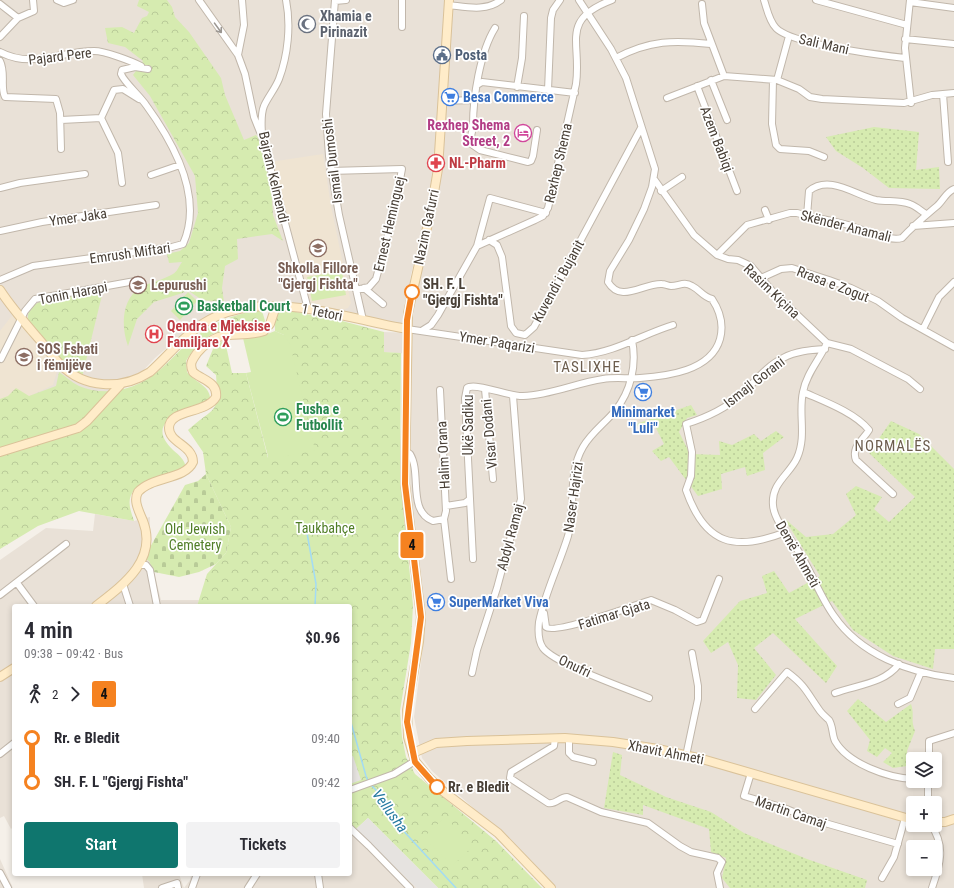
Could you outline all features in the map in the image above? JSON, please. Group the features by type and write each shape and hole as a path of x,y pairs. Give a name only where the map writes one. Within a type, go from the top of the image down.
{"street":[{"path":"0,37 18,18 34,11 33,0"},
{"path":"57,0 64,3 73,0"},
{"path":"199,0 238,55 245,74 254,118 262,137"},
{"path":"238,55 244,25 242,0"},
{"name":"Bajram Kelmendi","path":"286,0 288,38 280,77 263,111 262,137 308,309"},
{"path":"335,1 346,0"},
{"path":"402,0 402,27"},
{"path":"448,3 484,8 490,7 501,0"},
{"path":"548,90 551,18 553,10 560,0"},
{"name":"Rasim Kiçina","path":"579,0 589,13 616,58 632,96 641,128 653,160 654,179 661,191 694,235 717,255 728,259 738,260 750,266 826,346"},
{"path":"596,3 612,0"},
{"name":"Sali Mani","path":"764,0 776,29 789,36 847,50 905,58"},
{"path":"816,0 907,25"},
{"name":"Ismail Dumoshi","path":"335,1 326,114 330,171 363,320"},
{"path":"911,102 905,58 905,39 910,1 954,8"},
{"name":"Nazim Gafurri","path":"415,762 408,737 407,716 419,642 421,617 407,500 407,329 408,312 412,292 435,189 448,3"},
{"name":"Rexhep Shema","path":"477,246 535,220 546,212 558,174 575,93 578,72 576,32 580,21 589,13 596,3"},
{"path":"0,4 18,18"},
{"path":"702,4 704,23 724,76"},
{"path":"517,86 522,58 524,16"},
{"path":"495,28 489,40 477,85 470,143 475,148 524,162 531,161 537,130"},
{"path":"789,36 775,80 772,124 776,145 780,149 809,151 824,157"},
{"path":"905,39 954,44"},
{"path":"616,58 639,47 656,42 678,41 711,44"},
{"name":"Pajard Pere","path":"0,52 25,60 95,51 109,54 145,68"},
{"path":"0,61 4,71 3,92 5,98 53,98 57,103 61,120 61,149"},
{"name":"Emrush Miftari","path":"0,280 33,266 172,247 183,244 189,219 187,194 180,165 158,124 145,104 121,74 122,70 145,68"},
{"path":"667,98 724,76 775,80 799,89 810,97 822,99 911,102 932,95 954,93"},
{"path":"711,80 727,120"},
{"path":"477,85 482,82 575,93"},
{"name":"Azem Babiqi","path":"697,86 737,191"},
{"path":"101,118 114,90 123,89 128,91 145,104"},
{"path":"942,94 948,162"},
{"path":"442,100 474,100"},
{"path":"61,120 101,118"},
{"path":"101,118 118,153 122,183"},
{"name":"Kuvendi i Bujanit","path":"489,240 497,246 502,257 510,326 516,333 524,335 534,326 641,128"},
{"path":"151,175 180,165"},
{"name":"Ernest Heminguej","path":"330,171 402,169 393,216 379,270 374,283 356,290"},
{"path":"0,188 20,183 85,174"},
{"path":"661,191 682,177"},
{"name":"Ukë Sadiku","path":"473,559 465,393 470,386 513,396 543,394 604,379 663,376 697,365 716,349 722,333 720,315 712,299 705,297 691,285 684,283 671,286 662,284 625,293 614,290 608,282 610,271 638,223 654,179"},
{"path":"807,216 809,191 818,186 835,185 876,200 910,204 926,214"},
{"name":"Skënder Anamali","path":"717,255 747,225 790,213 847,224 893,239 902,238 926,214 937,206 949,191 954,189"},
{"path":"424,330 431,325 438,314 477,246 490,198 546,212"},
{"name":"Ymer Jaka","path":"0,231 42,222 156,205"},
{"path":"766,210 769,220"},
{"name":"Skënder Anamali","path":"913,226 954,223"},
{"name":"Rrasa e Zogut","path":"761,278 781,269 792,268 862,293 954,347"},
{"name":"Tonin Harapi","path":"22,319 30,303 34,299 136,281"},
{"path":"923,329 939,297 954,282"},
{"path":"364,288 383,304"},
{"name":"1 Tetori","path":"0,290 60,365 68,372 93,383 110,385 132,382 150,372 193,332 204,323 217,316 261,306 308,309 407,329"},
{"path":"98,604 122,584 140,564 147,537 146,528 136,503 136,496 141,488 151,482 185,472 191,466 193,459 190,452 186,446 171,436 169,424 175,416 208,406 216,397 215,388 212,384 193,372 190,363 192,358 202,348 217,337 224,334 264,331 270,324 276,306"},
{"path":"1,359 22,319"},
{"name":"Ymer Paqarizi","path":"407,329 424,330 582,355 593,354 674,325"},
{"path":"632,340 634,359 632,378"},
{"path":"826,346 851,349 908,379 920,389"},
{"name":"Demë Ahmeti","path":"826,346 809,375 803,392 802,435 798,456 777,484 773,499 774,511 777,519 802,557 824,601 842,626 854,639 898,664 921,672 954,678"},
{"name":"Ismajl Gorani","path":"786,532 763,540 742,543 724,541 710,531 697,515 686,490 686,486 691,476 692,452 686,424 728,404 739,396 776,362 800,352 826,346"},
{"name":"Naser Hajrizi","path":"545,605 568,535 574,477 578,457 588,440 616,410 632,378"},
{"path":"0,452 78,428 87,421 121,384"},
{"name":"Visar Dodani","path":"485,389 493,479"},
{"name":"Halim Orana","path":"440,390 446,506 444,519 451,579"},
{"path":"803,392 852,416 865,425 869,430 859,441 855,452 856,460 893,494"},
{"name":"Abdyl Ramaj","path":"472,674 476,650 497,588 521,499 513,396"},
{"name":"Halim Orana","path":"407,452 414,461 419,504 422,513 433,521 444,519"},
{"path":"446,506 465,503 469,500"},
{"path":"0,595 66,544"},
{"path":"140,564 146,565 150,570 157,604"},
{"name":"Fatimar Gjata","path":"545,605 544,624 548,629 571,627 651,600 675,610 697,622 703,620 719,579"},
{"path":"17,583 33,604"},
{"path":"122,584 129,604"},
{"name":"Onufri","path":"545,605 539,622 538,636 540,642 548,653 575,668 649,698"},
{"path":"686,756 698,699 698,686 692,653"},
{"path":"835,693 872,682 895,669 898,664"},
{"path":"0,677 12,669"},
{"path":"755,709 787,672 806,688 821,712 829,721 835,741 851,756 881,773 896,778 906,779"},
{"path":"898,704 910,698 921,672"},
{"path":"929,752 929,741 954,733"},
{"path":"555,738 554,746 511,772 510,778 548,804 567,797 601,812 643,821 654,826 680,846 691,852 718,858 722,862 717,873 720,888"},
{"path":"569,738 569,753 573,757 593,762"},
{"name":"Xhavit Ahmeti","path":"412,753 436,743 569,738 626,744 686,756 906,818"},
{"path":"0,754 12,745"},
{"path":"352,789 394,774 415,762 435,785 498,833 551,888"},
{"name":"Martin Camaj","path":"750,773 744,796 784,808 811,819 898,844"},
{"path":"942,822 954,819"},
{"path":"882,878 894,857 906,826"},
{"path":"352,830 370,846 406,887"},
{"path":"932,888 941,849 935,832"},
{"path":"0,873 8,888"},
{"path":"192,888 196,876"},
{"path":"248,888 256,876"},
{"path":"318,876 320,888"},
{"path":"162,888 177,882 178,888"}],"shaded area":[{"path":"0,0 446,0 442,44 436,170 428,213 411,274 404,327 292,304 211,316 185,332 155,358 140,374 108,397 0,455"},
{"path":"451,0 954,0 954,888 553,888 489,822 432,771 422,758 414,717 425,631 424,604 410,498 411,354 384,352 384,332 409,333 416,284 433,211"},
{"name":"Shkolla Fillore \"Gjergj Fishta\"","path":"323,154 331,206 351,303 348,308 342,310 311,305 270,162"},
{"name":"SOS Fshati i fëmijëve","path":"14,313 57,371 53,385 0,410 0,331"},
{"path":"95,514 134,521 150,517 149,561 154,572 161,600 199,600 198,604 12,604 11,829 4,816 0,818 0,560 46,528 93,531"},
{"path":"352,756 361,780 352,783"},
{"path":"368,818 438,888 417,888 356,829"},
{"path":"352,826 417,888 184,888 190,880 191,876 352,876"},
{"path":"0,859 13,888 0,888"},
{"path":"142,876 180,876 184,888 144,888"}],"green space":[{"path":"139,0 167,0 172,7 175,17 189,32 221,78 225,95 244,140 256,135 259,139 271,185 273,215 283,241 272,234 237,239 238,259 225,266 222,288 224,302 202,300 189,291 154,302 137,319 128,346 124,330 124,314 126,306 134,292 141,287 176,272 182,262 169,263 167,254 180,251 189,243 198,213 195,176 150,96 133,75 143,61 125,47 108,43 105,28 122,27 134,33 142,18 147,16 149,12 137,6"},
{"path":"874,127 919,132 916,170 939,167 940,189 889,188 863,168 836,151 826,137"},
{"path":"342,271 346,295 312,301 307,277"},
{"path":"103,291 82,377 64,364 28,322 28,314 32,306 42,301"},
{"name":"Basketball Court","path":"188,292 197,301 180,320 171,311"},
{"name":"Taukbahçe","path":"281,309 342,321 384,332 384,352 401,353 400,478 413,605 411,643 400,711 402,737 406,757 415,774 496,841 542,888 438,888 368,818 356,829 352,826 352,604 198,604 207,574 226,553 231,527 206,474 203,452 188,430 210,412 216,404 216,375 206,366 215,344 225,341 232,373 246,373 268,458 284,335 275,331 276,316"},
{"path":"261,311 263,314 265,321 261,327 220,331 213,334 201,342 186,361 187,372 205,388 210,396 210,401 180,413 171,418 165,424 162,431 165,440 181,458 186,468 135,489 130,497 130,508 134,521 79,511 38,526 0,549 0,399 8,396 16,388 29,396 56,386 59,372 79,386 99,391 119,390 139,384 156,373 190,341 208,328 239,314"},
{"name":"Fusha e Futbollit","path":"275,331 284,335 290,344 315,450 269,460 246,373 251,372 243,338 260,337"},
{"path":"691,405 697,415 687,418 679,432 690,454 720,455 719,441 732,445 754,434 761,441 776,431 784,437 763,453 765,470 747,476 745,467 721,474 722,489 698,496 669,457 661,461 652,451 664,444 655,426 641,430 636,424"},
{"path":"891,421 919,434 954,469 954,649 935,649 933,669 893,656 853,630 832,601 795,619 837,666 826,683 773,633 754,648 776,675 756,700 737,698 738,665 728,642 711,653 703,641 740,601 767,593 762,576 774,571 789,593 820,576 784,518 806,537 833,534 856,515 846,494 856,486 882,497 874,509 889,522 915,497 869,453"},
{"name":"Old Jewish Cemetery","path":"206,474 231,527 226,553 216,564 199,572 179,577 154,572 149,561 144,558 185,485 198,481"},
{"path":"858,699 886,722 911,704 915,731 906,752 906,766 893,768 883,762 892,753 885,748 877,757 867,751 870,740 847,711"},
{"path":"613,752 622,755 620,775 666,797 711,812 744,833 807,859 867,880 865,888 730,888 722,878 726,858 711,852 709,829 643,805 643,815 604,808"},
{"path":"445,817 473,846 452,866 424,837"}],"waterway":[{"name":"Vellusha","path":"306,527 316,584 315,604"},
{"name":"Vellusha","path":"352,726 368,781"},
{"name":"Vellusha","path":"370,784 384,798 399,826 456,888"}],"bus line":[{"name":"4","path":"412,292 407,320 408,390 405,484 421,606 421,629 407,722 408,737 415,762 437,787"}],"place":[{"name":"Xhamia e Pirinazit","path":"307,24"},
{"name":"Posta","path":"442,55"},
{"name":"Besa Commerce","path":"450,97"},
{"name":"Rexhep Shema Street, 2","path":"523,133"},
{"name":"NL-Pharm","path":"436,163"},
{"name":"Shkolla Fillore \"Gjergj Fishta\"","path":"318,248"},
{"name":"Lepurushi","path":"138,285"},
{"name":"SH. F. L \"Gjergj Fishta\"","path":"412,292"},
{"name":"Basketball Court","path":"184,306"},
{"name":"Qendra e Mjeksise Familjare X","path":"154,334"},
{"name":"SOS Fshati i fëmijëve","path":"24,357"},
{"name":"Minimarket \"Luli\"","path":"643,392"},
{"name":"Fusha e Futbollit","path":"283,417"},
{"name":"SuperMarket Viva","path":"436,602"},
{"name":"Rr. e Bledit","path":"437,787"}],"district":[{"name":"TASLIXHE","path":"587,367"},
{"name":"NORMALËS","path":"893,446"}]}
